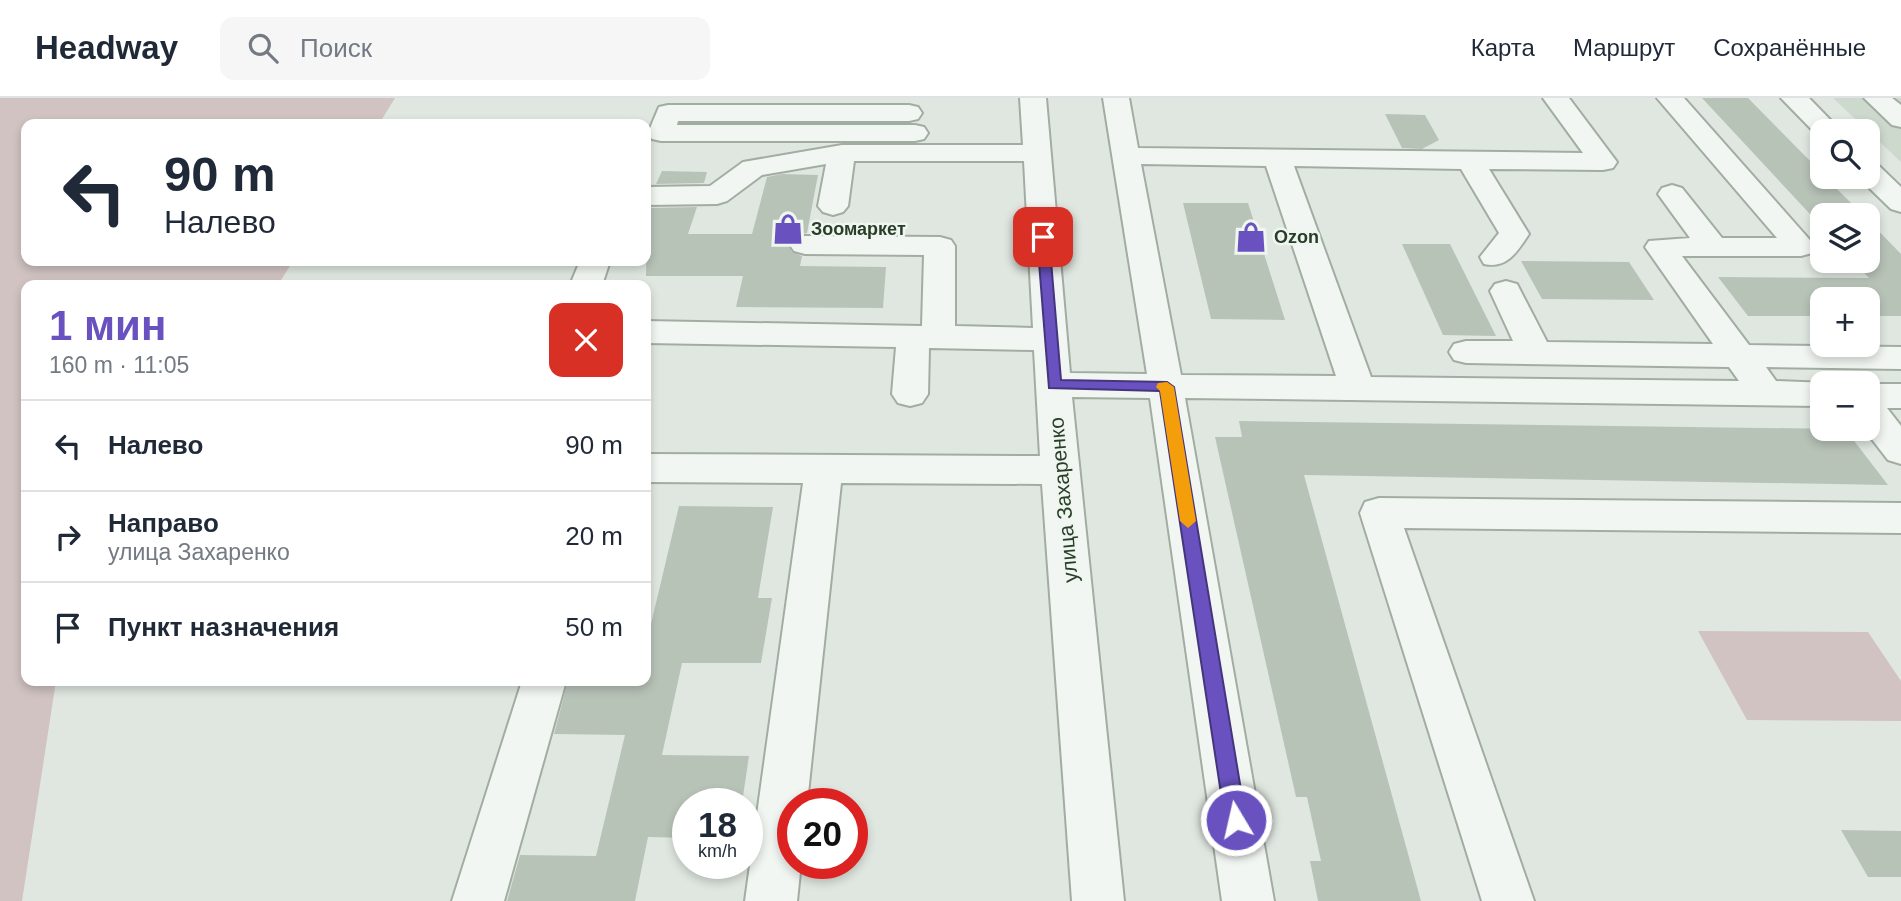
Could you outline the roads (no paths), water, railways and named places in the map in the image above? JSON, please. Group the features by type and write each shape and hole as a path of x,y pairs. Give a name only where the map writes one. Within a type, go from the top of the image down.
{"street":[{"name":"улица Захаренко","path":"1033,98 1060,470 1098,901"},
{"path":"1116,98 1167,387 1248,901"},
{"path":"1126,156 1603,162 1556,98"},
{"path":"1670,98 1801,247 1660,247 1766,393"},
{"path":"1794,98 1816,119"},
{"path":"1877,98 1901,119"},
{"path":"910,114 661,133 668,113 910,114 980,153"},
{"path":"651,195 717,195 753,168 842,153 1037,153"},
{"path":"833,206 842,153"},
{"path":"1278,160 1358,389"},
{"path":"1470,161 1514,234 1495,257"},
{"path":"1880,183 1901,203"},
{"path":"1672,194 1713,247"},
{"path":"804,245 940,246 925,338 910,394"},
{"path":"1506,291 1535,353"},
{"path":"651,332 1051,339"},
{"path":"1466,352 1901,358"},
{"path":"1054,385 1810,394"},
{"path":"1880,396 1901,396"},
{"path":"1880,424 1901,451"},
{"path":"651,468 1060,470"},
{"path":"771,901 824,469"},
{"path":"1508,901 1378,513 1901,518"},
{"path":"478,901 542,686"}],"place":[{"name":"Зоомаркет","path":"788,229"},
{"name":"Ozon","path":"1251,237"}]}
